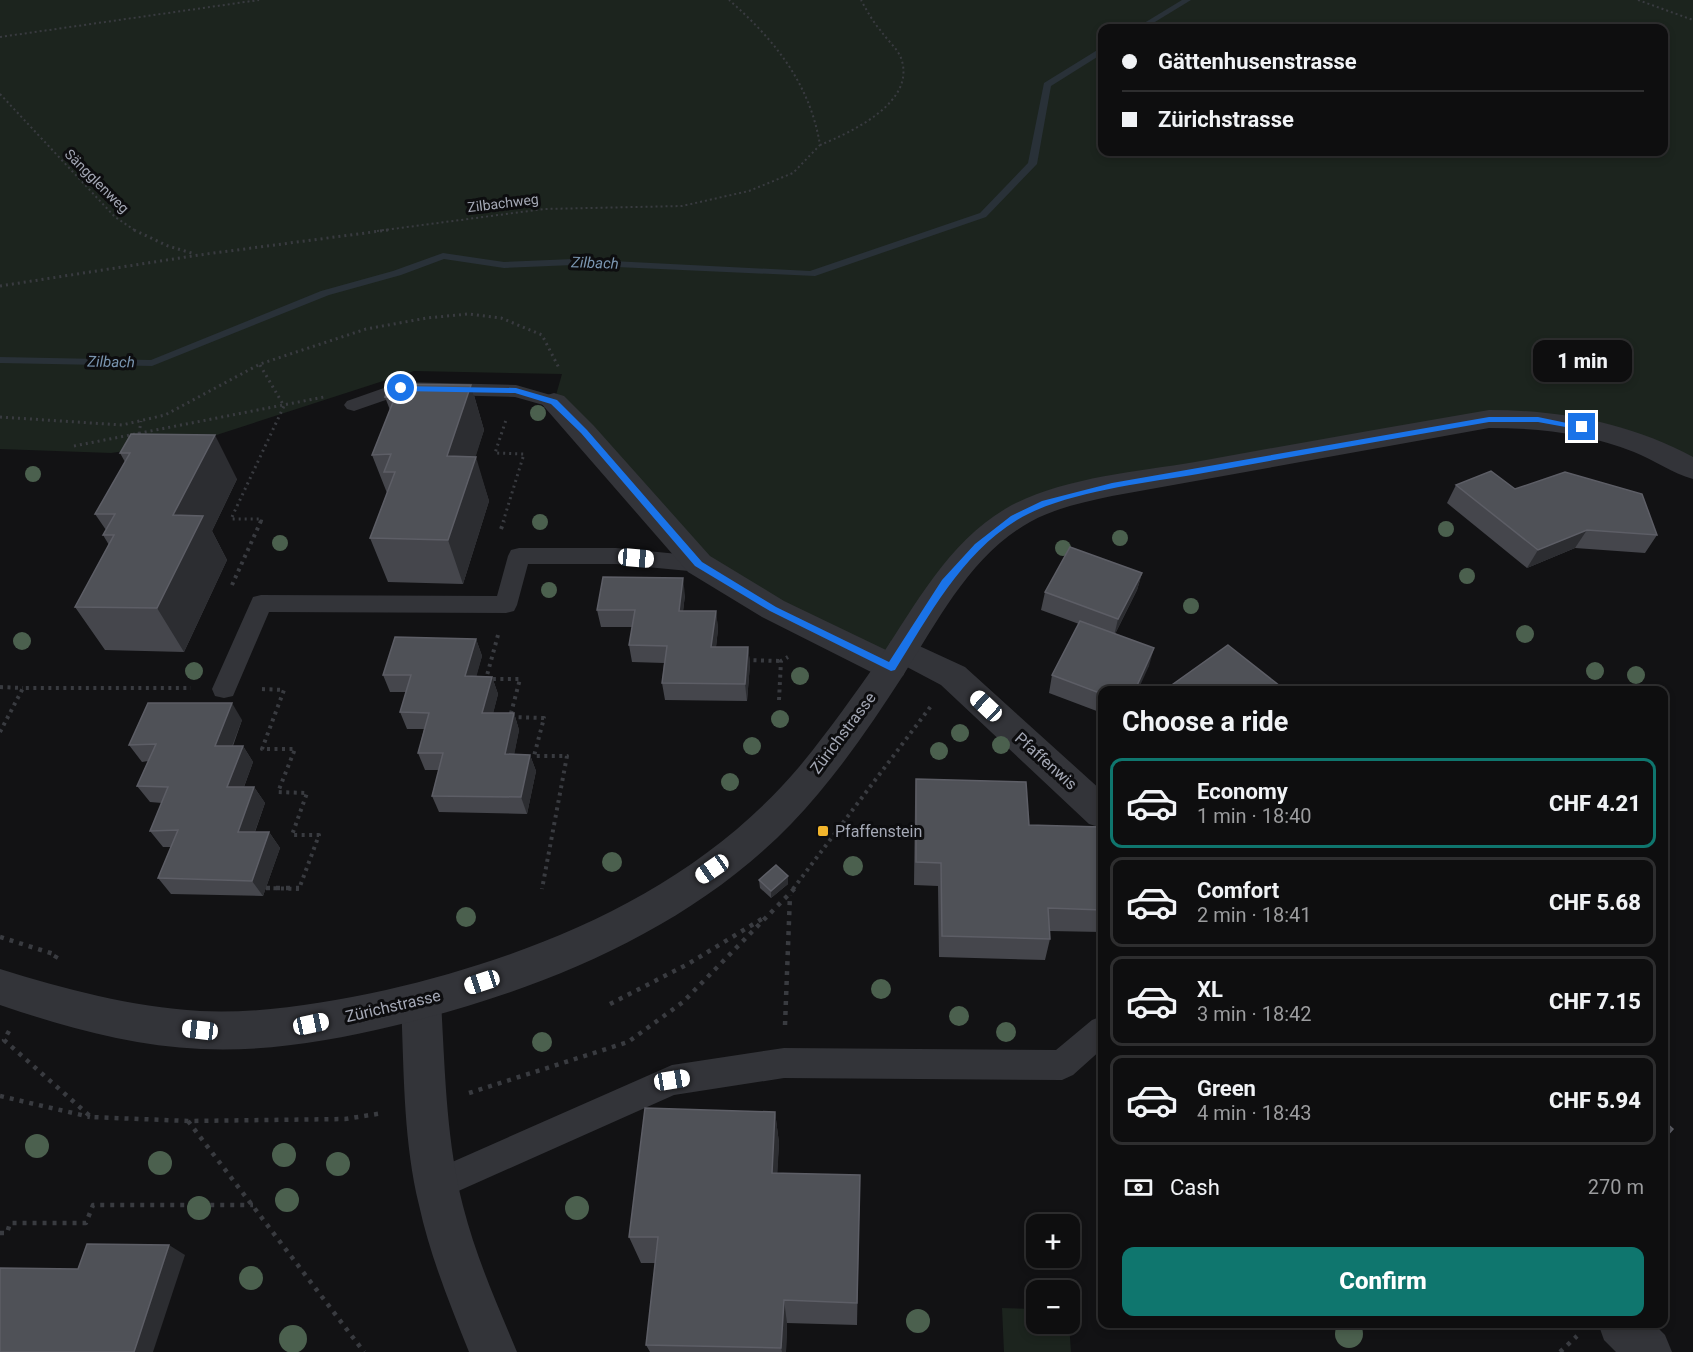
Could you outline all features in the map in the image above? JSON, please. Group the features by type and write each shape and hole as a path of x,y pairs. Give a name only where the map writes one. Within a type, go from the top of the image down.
{"street":[{"name":"Pfaffenwis","path":"554,402 584,432 699,564 773,609 897,659 953,676 1098,809"},
{"name":"Zürichstrasse","path":"0,987 121,1021 200,1030 311,1024 421,1001 502,976 606,934 682,890 727,859 761,831 818,769 897,659 946,582 995,531 1033,508 1080,493 1489,419 1512,418 1568,423 1597,431 1638,443 1693,469"},
{"path":"421,1001 426,1107 436,1185 464,1282 493,1352"},
{"path":"1626,1328 1648,1352"}],"lane":[{"path":"354,405 401,388 516,391 554,402"},
{"path":"224,688 261,603 506,605 519,556 616,556 699,564"},
{"path":"436,1185 672,1080 784,1063 1062,1065 1098,1034"}],"path":[{"path":"0,37 259,0"},
{"path":"729,0 756,23 783,55 818,124 820,145 845,135 868,121 893,98 901,85 902,59 861,0"},
{"path":"1638,0 1693,20"},
{"name":"Sängglenweg","path":"0,94 115,217 150,238 198,255"},
{"name":"Zilbachweg","path":"0,286 198,255 544,209 682,206 749,191 793,173 820,145"},
{"path":"0,417 122,425 141,422 165,415 260,364 366,329 427,318 468,314 501,318 542,335 562,374 554,402"},
{"path":"260,364 284,406"},
{"path":"516,391 495,453 524,454 494,555 519,556"},
{"path":"74,446 330,396"},
{"path":"261,603 225,602 262,519 231,519 284,406"},
{"path":"139,434 141,422"},
{"path":"506,605 486,679 520,679 510,717 544,718 534,756 567,756 542,890"},
{"path":"738,660 781,661"},
{"path":"0,687 284,690 262,749 295,749 278,792 307,793 292,835 319,835 299,889 266,888"},
{"path":"0,732 23,688"},
{"path":"784,1063 790,894"},
{"path":"610,1004 688,964 771,914"},
{"path":"0,1096 91,1117"},
{"path":"188,1121 364,1352"},
{"path":"0,1233 7,1233 10,1223 86,1223 93,1206 253,1206"}],"shaded area":[{"path":"0,0 1693,0 1693,469 1538,419 1112,486 1014,518 891,667 699,564 554,402 562,374 414,371 198,441 111,453 0,449"},
{"path":"1002,1308 1026,1309 1026,1334 1070,1334 1071,1352 1004,1352"}],"building":[{"path":"390,384 471,385 447,456 476,457 448,540 370,538 395,472 384,472 391,454 372,455 395,397 385,397"},
{"path":"131,434 215,435 173,515 203,516 157,608 75,607 114,535 103,535 115,514 95,514 130,453 120,453"},
{"path":"1491,471 1515,489 1565,472 1642,494 1657,535 1587,530 1538,550 1456,485"},
{"path":"1070,547 1142,573 1118,619 1045,592"},
{"path":"603,577 683,578 679,611 716,611 711,647 748,647 745,684 662,683 667,646 629,645 635,610 597,610"},
{"path":"1080,621 1154,648 1137,686 1098,686 1098,692 1052,675"},
{"path":"395,637 476,639 465,676 492,677 482,713 514,713 505,754 530,755 521,797 432,796 443,753 418,753 429,713 400,712 411,675 383,675"},
{"path":"1228,645 1280,686 1170,686"},
{"path":"148,703 232,703 215,746 243,746 227,787 254,787 238,832 269,832 252,881 158,878 178,830 150,831 168,787 137,786 156,744 129,745"},
{"path":"916,779 1026,782 1029,825 1098,827 1098,910 1048,908 1050,939 942,936 941,863 916,862"},
{"path":"776,865 788,876 771,891 759,880"},
{"path":"645,1108 775,1112 772,1173 860,1175 857,1303 784,1300 781,1348 646,1345 658,1237 629,1237"},
{"path":"1668,1125 1673,1129 1668,1135"},
{"path":"87,1244 169,1245 134,1352 0,1352 0,1268 78,1269"}],"waterway":[{"name":"Zilbach","path":"1147,24 1187,0"},
{"name":"Zilbach","path":"0,360 152,363 325,293 397,273 443,256 504,265 573,262 811,274 983,215 1032,164 1047,85 1098,53"}],"place":[{"name":"Pfaffenstein","path":"823,831"}],"route":[{"path":"401,388 516,391 554,402 584,432 699,564 773,609 891,667 946,582 978,546 1014,518 1046,503 1112,486 1489,419 1538,419 1582,427"}]}
